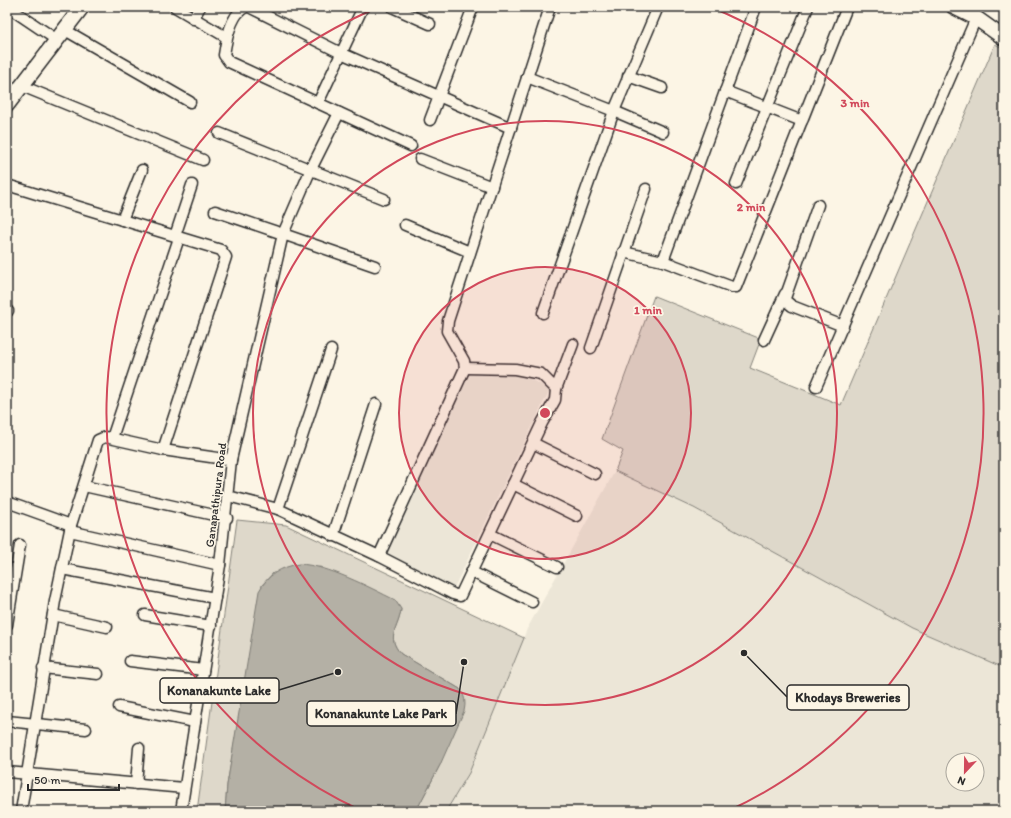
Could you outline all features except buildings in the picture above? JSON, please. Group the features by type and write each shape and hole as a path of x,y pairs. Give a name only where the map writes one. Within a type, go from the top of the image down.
{"street":[{"path":"8,7 190,102"},
{"path":"7,106 82,7"},
{"path":"175,7 193,19 226,37"},
{"path":"193,19 200,7"},
{"path":"412,146 229,62 224,55 226,37 238,12 247,7 341,53 511,128"},
{"path":"318,103 363,7"},
{"path":"392,7 430,24"},
{"path":"430,120 473,7"},
{"path":"379,556 465,368 464,361 447,331 448,321 550,7"},
{"path":"543,313 614,111 658,7"},
{"path":"663,261 756,7"},
{"path":"736,184 808,7"},
{"path":"623,252 663,261 732,287 736,287 847,7"},
{"path":"954,7 976,18 1004,38"},
{"path":"816,387 844,326 976,18"},
{"path":"628,76 662,88"},
{"path":"527,77 663,132"},
{"path":"22,86 204,160"},
{"path":"725,91 802,121"},
{"name":"Ganapathipura Road","path":"181,811 227,518 232,460 283,234 311,169 339,113"},
{"path":"220,133 384,199"},
{"path":"420,159 492,187"},
{"path":"122,220 142,170"},
{"path":"7,185 221,250 226,257 163,450"},
{"path":"112,438 177,237 192,185"},
{"path":"591,348 646,189"},
{"path":"764,340 785,294 818,205"},
{"path":"215,211 375,266"},
{"path":"405,225 470,252"},
{"path":"785,294 786,301 792,306 844,326"},
{"path":"228,496 278,509 333,536 379,556 459,596 463,593 513,484 555,400 556,389 573,344"},
{"path":"278,509 330,350"},
{"path":"465,368 515,369 541,374 556,389"},
{"path":"333,536 376,404"},
{"path":"21,811 52,615 71,528 98,440 105,437 112,438 163,450 232,460"},
{"path":"533,443 595,474"},
{"path":"513,484 577,516"},
{"path":"84,486 227,518"},
{"path":"7,502 71,528 220,565"},
{"path":"490,534 558,567"},
{"path":"7,625 20,545"},
{"path":"62,569 215,598"},
{"path":"472,572 532,602"},
{"path":"52,615 107,627"},
{"path":"145,615 211,626"},
{"path":"130,661 204,670"},
{"path":"43,668 98,674"},
{"path":"119,707 195,722"},
{"path":"7,721 34,725 86,729"},
{"path":"136,784 140,748"},
{"path":"7,772 184,788"}],"shaded area":[{"path":"995,44 1004,49 1004,668 912,628 694,508 615,471 623,451 602,439 654,296 761,339 750,368 841,405"},
{"path":"470,374 522,375 550,389 454,588 386,552"},
{"path":"615,471 694,508 912,628 1004,668 1004,811 446,811 469,773 527,629"},
{"path":"237,520 286,525 524,638 469,773 446,811 416,811 440,765 460,689 401,654 396,648 393,637 401,609 320,567 273,573 262,585 227,785 225,811 197,811"},
{"path":"299,564 310,565 335,572 395,600 401,609 393,637 396,648 401,654 460,689 463,694 465,702 464,711 440,765 416,811 225,811 227,785 259,591 266,580 275,573 286,567"}],"place":[{"name":"Khodays Breweries","path":"744,653"},
{"name":"Konanakunte Lake Park","path":"464,662"},
{"name":"Konanakunte Lake","path":"338,672"}]}
